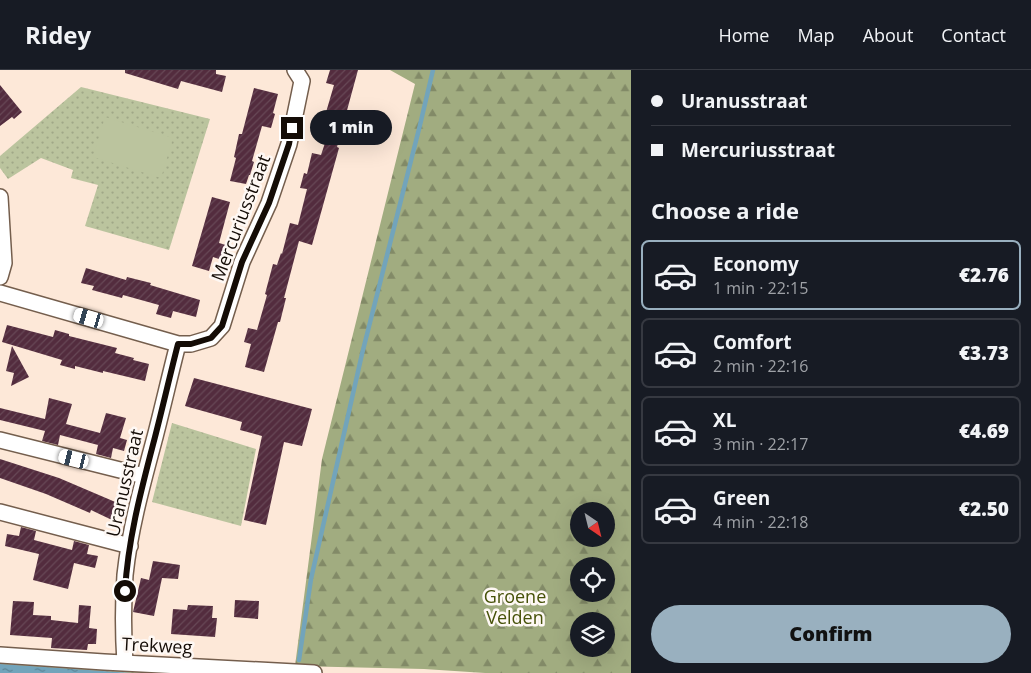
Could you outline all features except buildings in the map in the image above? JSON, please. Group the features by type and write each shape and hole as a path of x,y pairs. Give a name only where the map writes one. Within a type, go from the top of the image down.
{"street":[{"name":"Mercuriusstraat","path":"0,293 178,344 191,344 211,338 222,326 242,262 269,203 289,144 302,81 295,70"},
{"path":"0,198 4,263 0,277"},
{"name":"Uranusstraat","path":"125,663 123,622 130,546 144,476 178,344"},
{"path":"0,440 144,476"},
{"path":"0,512 130,546"},
{"name":"Trekweg","path":"0,655 313,673"}],"green space":[{"name":"Groene Velden","path":"390,70 631,70 631,673 485,673 424,669 295,666 322,459 415,84"},
{"path":"81,87 210,119 169,250 85,226 98,185 71,178 73,170 41,158 8,179 0,168 0,156"},
{"path":"105,117 173,138 161,178 93,157"},
{"path":"172,423 256,449 241,526 152,502"},
{"path":"0,660 222,673 128,673 0,665"}],"water":[{"path":"0,664 132,673 0,673"}],"waterway":[{"path":"299,660 311,579 362,354 433,70"}],"route":[{"path":"125,591 130,546 144,476 178,344 191,344 211,338 222,326 242,262 269,203 289,144 292,128"}]}
